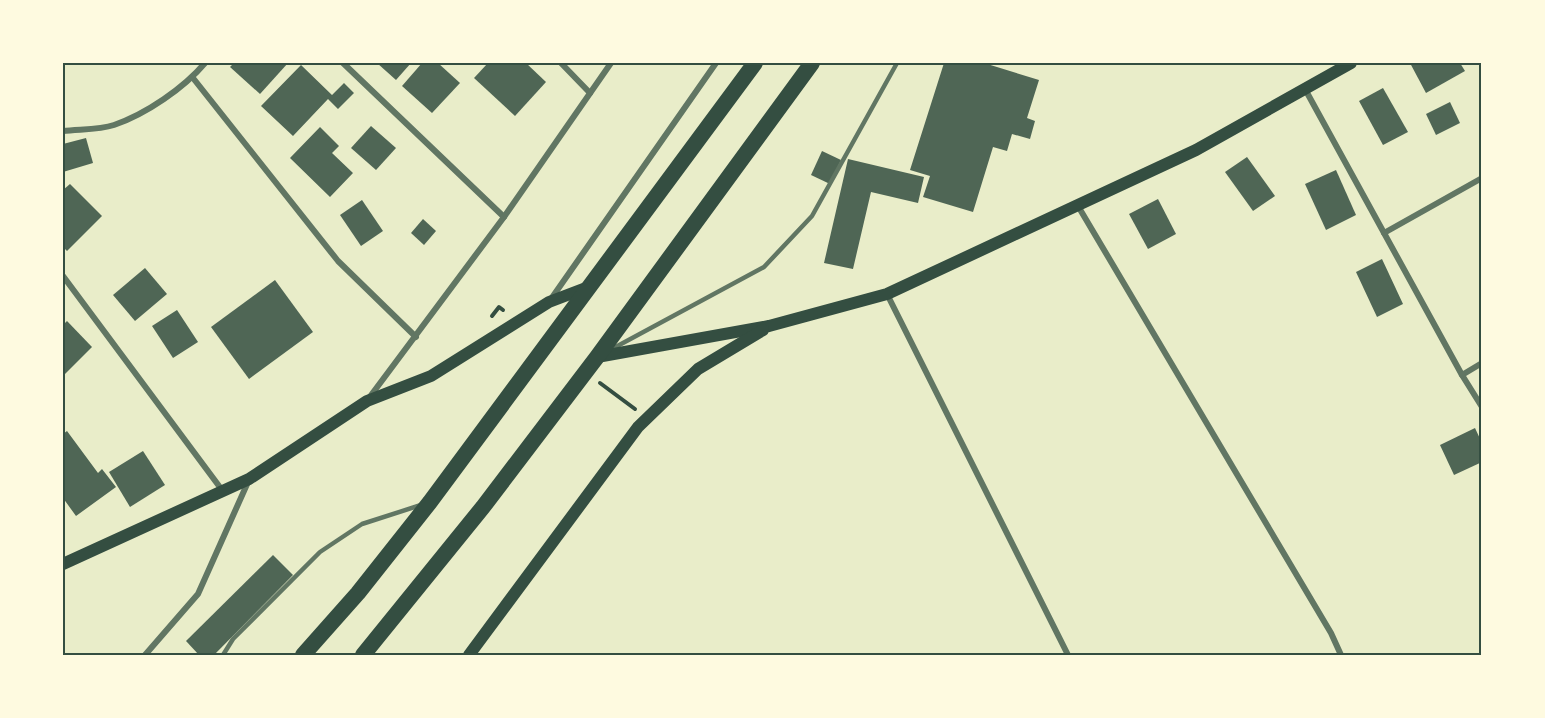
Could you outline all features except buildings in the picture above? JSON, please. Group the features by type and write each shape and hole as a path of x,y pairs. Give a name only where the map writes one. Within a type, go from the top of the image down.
{"highway":[{"path":"303,655 358,593 430,502 755,63"},
{"path":"363,655 483,507 597,357 812,63"}],"main road":[{"path":"597,357 769,326 887,294 1196,150 1351,63"},
{"path":"63,564 249,479 367,401 431,376 549,302 592,285"},
{"path":"469,655 638,428 698,369 769,326"}],"street":[{"path":"63,131 113,125 145,110 193,78 205,63"},
{"path":"342,63 504,217"},
{"path":"561,63 590,93"},
{"path":"367,401 504,217 611,63"},
{"path":"549,302 716,63"},
{"path":"193,78 338,261 416,337"},
{"path":"1305,89 1462,375 1482,407"},
{"path":"1384,233 1482,178"},
{"path":"1078,206 1331,633 1341,655"},
{"path":"63,276 222,490"},
{"path":"887,294 1068,655"},
{"path":"1462,375 1482,363"},
{"path":"145,655 198,594 249,479"}],"lane":[{"path":"597,357 764,267 812,216 897,63"},
{"path":"223,655 233,639 321,552 362,524 430,502"}]}
